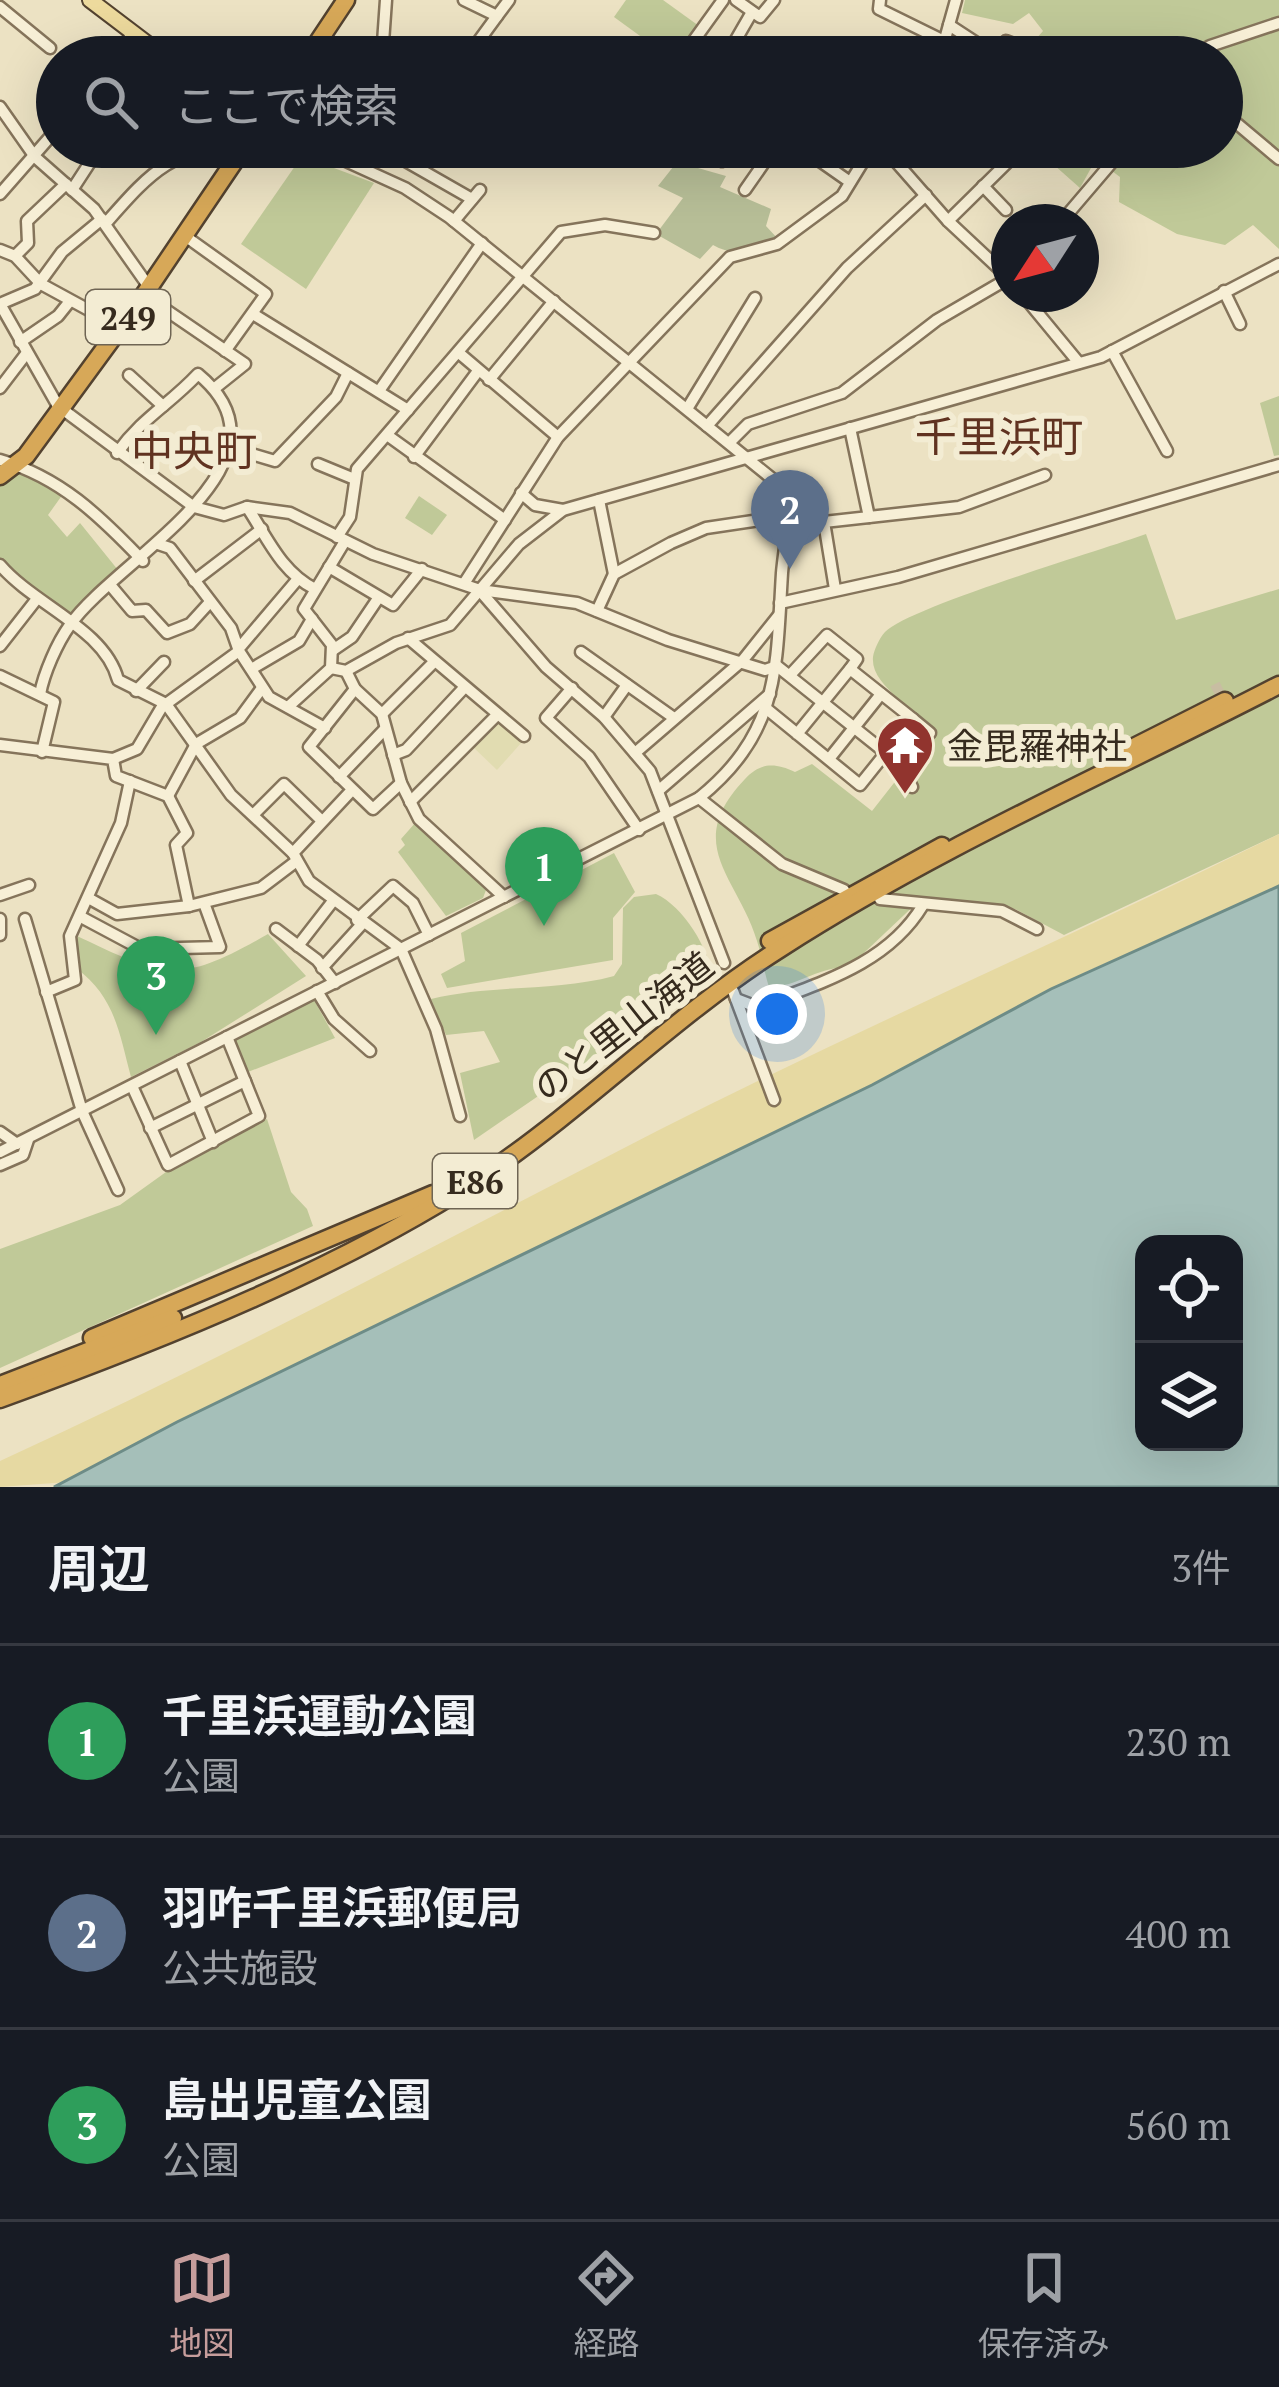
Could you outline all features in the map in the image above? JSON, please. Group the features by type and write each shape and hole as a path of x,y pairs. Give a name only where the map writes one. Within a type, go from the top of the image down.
{"highway":[{"path":"322,36 346,0"},
{"name":"249","path":"0,476 20,463 147,291 230,168"},
{"name":"のと里山海道","path":"0,1382 184,1313 333,1247 433,1194 508,1145 733,966 799,923 1279,674"},
{"name":"のと里山海道","path":"0,1399 144,1342 420,1215 497,1166 664,1032 782,947 1279,686"}],"main road":[{"path":"98,2 137,36"}],"street":[{"path":"383,36 386,0"},
{"path":"464,0 497,16"},
{"path":"482,36 509,0"},
{"path":"697,36 723,0"},
{"path":"736,0 760,16 774,0"},
{"path":"880,0 879,9 934,36"},
{"path":"946,36 956,0"},
{"path":"0,7 36,37"},
{"path":"738,36 752,11"},
{"path":"1240,36 1279,23"},
{"path":"949,25 966,36"},
{"path":"0,107 34,157"},
{"path":"1243,129 1279,159"},
{"path":"0,194 36,155"},
{"path":"47,168 104,221 147,291 245,364 215,388"},
{"path":"15,256 28,243 27,221 69,187 84,168"},
{"path":"156,168 104,221 62,252 41,284 0,304 58,406 194,507 224,515 248,506 290,513 341,539 480,590 598,611 668,640 765,670 777,666 901,765 912,788"},
{"path":"0,1152 699,798 734,766 768,710 777,666 786,490 454,221 364,168"},
{"path":"420,168 476,195 454,221"},
{"path":"745,190 761,168"},
{"path":"830,168 850,182"},
{"path":"465,582 558,437 730,257 776,244 842,196 859,168"},
{"path":"902,168 991,261"},
{"path":"948,221 1001,168"},
{"path":"1076,204 1107,168"},
{"path":"430,204 446,182"},
{"path":"983,186 1000,204"},
{"path":"707,426 847,268 926,195"},
{"path":"290,706 331,668 333,650 304,608 329,567 350,517 352,478 560,232 604,226 654,233"},
{"path":"185,236 266,294 225,351"},
{"path":"380,391 482,243"},
{"path":"0,250 15,256 41,284 120,327"},
{"path":"331,668 346,670 408,638 450,625 519,544 563,510 1079,363 1112,351 1279,263"},
{"path":"729,443 748,424 842,393 937,320 991,288"},
{"path":"1224,291 1240,324"},
{"path":"687,409 755,298"},
{"path":"2,379 23,348 70,301"},
{"path":"489,380 554,301"},
{"path":"1037,312 1079,363"},
{"path":"254,314 408,410"},
{"path":"1112,351 1167,451"},
{"path":"459,353 558,437"},
{"path":"414,457 478,371"},
{"path":"231,448 275,461 335,397 348,373"},
{"path":"129,374 163,406"},
{"path":"40,694 70,625 194,507 231,448 228,409 215,388 198,374 163,406 143,416 117,453"},
{"path":"850,428 869,517"},
{"path":"387,435 505,520"},
{"path":"0,460 20,463 95,509 142,560"},
{"path":"318,464 352,478"},
{"path":"635,752 742,660 780,609 835,589 942,565 1279,465"},
{"path":"835,589 824,522 959,507 1045,475"},
{"path":"520,493 535,505 563,510"},
{"path":"598,611 614,574 599,500"},
{"path":"248,506 297,580 315,589"},
{"path":"614,574 706,528 787,516"},
{"path":"194,581 262,529"},
{"path":"158,544 170,548 211,602 262,688 325,728"},
{"path":"0,567 36,600 112,654 118,680 165,704 231,795 333,901 401,949 436,1029 460,1116"},
{"path":"329,567 377,600 393,605 422,569"},
{"path":"0,745 113,759 136,748 165,704 240,649 297,580"},
{"path":"111,586 132,610 146,610 167,633 190,624 211,602"},
{"path":"480,590 546,667 604,717 635,752 658,791 724,963"},
{"path":"0,646 36,600"},
{"path":"333,650 352,637 377,600"},
{"path":"253,668 299,640 312,619"},
{"path":"791,674 827,635 857,659 797,734"},
{"path":"408,638 524,736"},
{"path":"581,652 674,718"},
{"path":"136,691 164,662"},
{"path":"382,715 434,662"},
{"path":"850,669 930,733"},
{"path":"346,670 355,689 382,715 401,783 419,819 504,897"},
{"path":"0,676 40,694 57,709 42,752"},
{"path":"604,717 627,685"},
{"path":"168,796 196,744 240,718 262,688"},
{"path":"572,688 546,718 589,757 638,830"},
{"path":"355,689 309,747 374,809 401,783"},
{"path":"393,754 406,750 464,689"},
{"path":"658,791 772,692"},
{"path":"829,759 881,694"},
{"path":"768,710 860,785 913,719"},
{"path":"410,802 497,715"},
{"path":"339,776 386,729"},
{"path":"113,759 116,776 168,796 187,833 176,845 189,906"},
{"path":"46,992 75,980 70,936 121,823 130,781"},
{"path":"254,814 284,784 322,820"},
{"path":"90,899 117,914 189,906 261,888 294,858 352,790"},
{"path":"699,798 782,864 844,890"},
{"path":"0,895 29,885"},
{"path":"322,968 393,886 413,903 429,934"},
{"path":"880,899 1002,911 1037,929"},
{"path":"298,946 333,901"},
{"path":"81,917 141,950 220,947 204,903"},
{"path":"774,1100 735,995 752,1008 850,971 884,949 923,904"},
{"path":"0,919 0,935"},
{"path":"25,919 82,1111 118,1190"},
{"path":"276,929 335,983"},
{"path":"317,991 334,1019 365,1041 370,1052"},
{"path":"132,1086 168,1165 213,1142 260,1116 227,1037"},
{"path":"180,1060 213,1142"},
{"path":"150,1128 245,1081"},
{"path":"0,1132 22,1142"},
{"path":"0,1165 23,1155 22,1142"}],"shaded area":[{"path":"497,721 522,742 497,770 473,747"}],"green space":[{"path":"626,0 663,0 699,26 692,36 640,36 614,17"},
{"path":"965,0 1279,0 1279,249 1253,225 1225,245 1177,234 1119,202 1120,177 1108,168 1243,168 1243,36 1039,36 1043,31 1029,13 1013,24 962,13"},
{"path":"294,168 334,168 374,183 306,289 241,244"},
{"path":"672,168 698,168 726,176 720,187 771,209 766,226 778,239 737,251 713,245 700,259 656,234 683,198 658,186"},
{"path":"1057,168 1091,168 1080,188"},
{"path":"1279,396 1279,455 1274,456 1260,403"},
{"path":"21,472 63,494 48,515 67,537 80,523 118,570 71,616 6,571 0,559 0,485"},
{"path":"419,496 447,515 432,535 405,518"},
{"path":"1146,534 1176,620 1279,589 1279,834 1064,935 1015,909 921,899 848,968 769,987 757,941 716,842 727,802 745,779 763,767 795,772 812,764 872,811 930,737 874,668 874,654 885,632 967,594"},
{"path":"416,822 486,890 483,898 446,916 398,852 405,845 401,839"},
{"path":"614,853 635,892 613,918 613,960 447,988 441,974 465,961 461,933"},
{"path":"656,894 693,929 712,977 474,1140 460,1073 500,1062 484,1031 446,1035 431,999 614,976 622,964 623,908 634,897"},
{"path":"73,934 129,960 170,970 212,962 268,934 306,976 201,1042 131,1077 107,1003 76,968"},
{"path":"313,998 335,1038 248,1072 234,1038"},
{"path":"267,1119 291,1192 307,1209 313,1226 0,1368 0,1249 120,1205 166,1172"}],"sand":[{"path":"1279,834 1279,886 1088,971 872,1085 177,1422 68,1482 0,1487 0,1461 248,1341 734,1093"}],"water":[{"path":"1279,886 1279,1487 54,1487 177,1422 872,1085 1051,989"}],"tunnel":[{"path":"1215,684 1234,722"}],"place":[{"name":"羽咋千里浜郵便局","path":"790,569"},
{"name":"金毘羅神社","path":"905,796"},
{"name":"千里浜運動公園","path":"544,926"},
{"name":"島出児童公園","path":"156,1035"}],"district":[{"name":"千里浜町","path":"999,436"},
{"name":"中央町","path":"194,450"}]}
